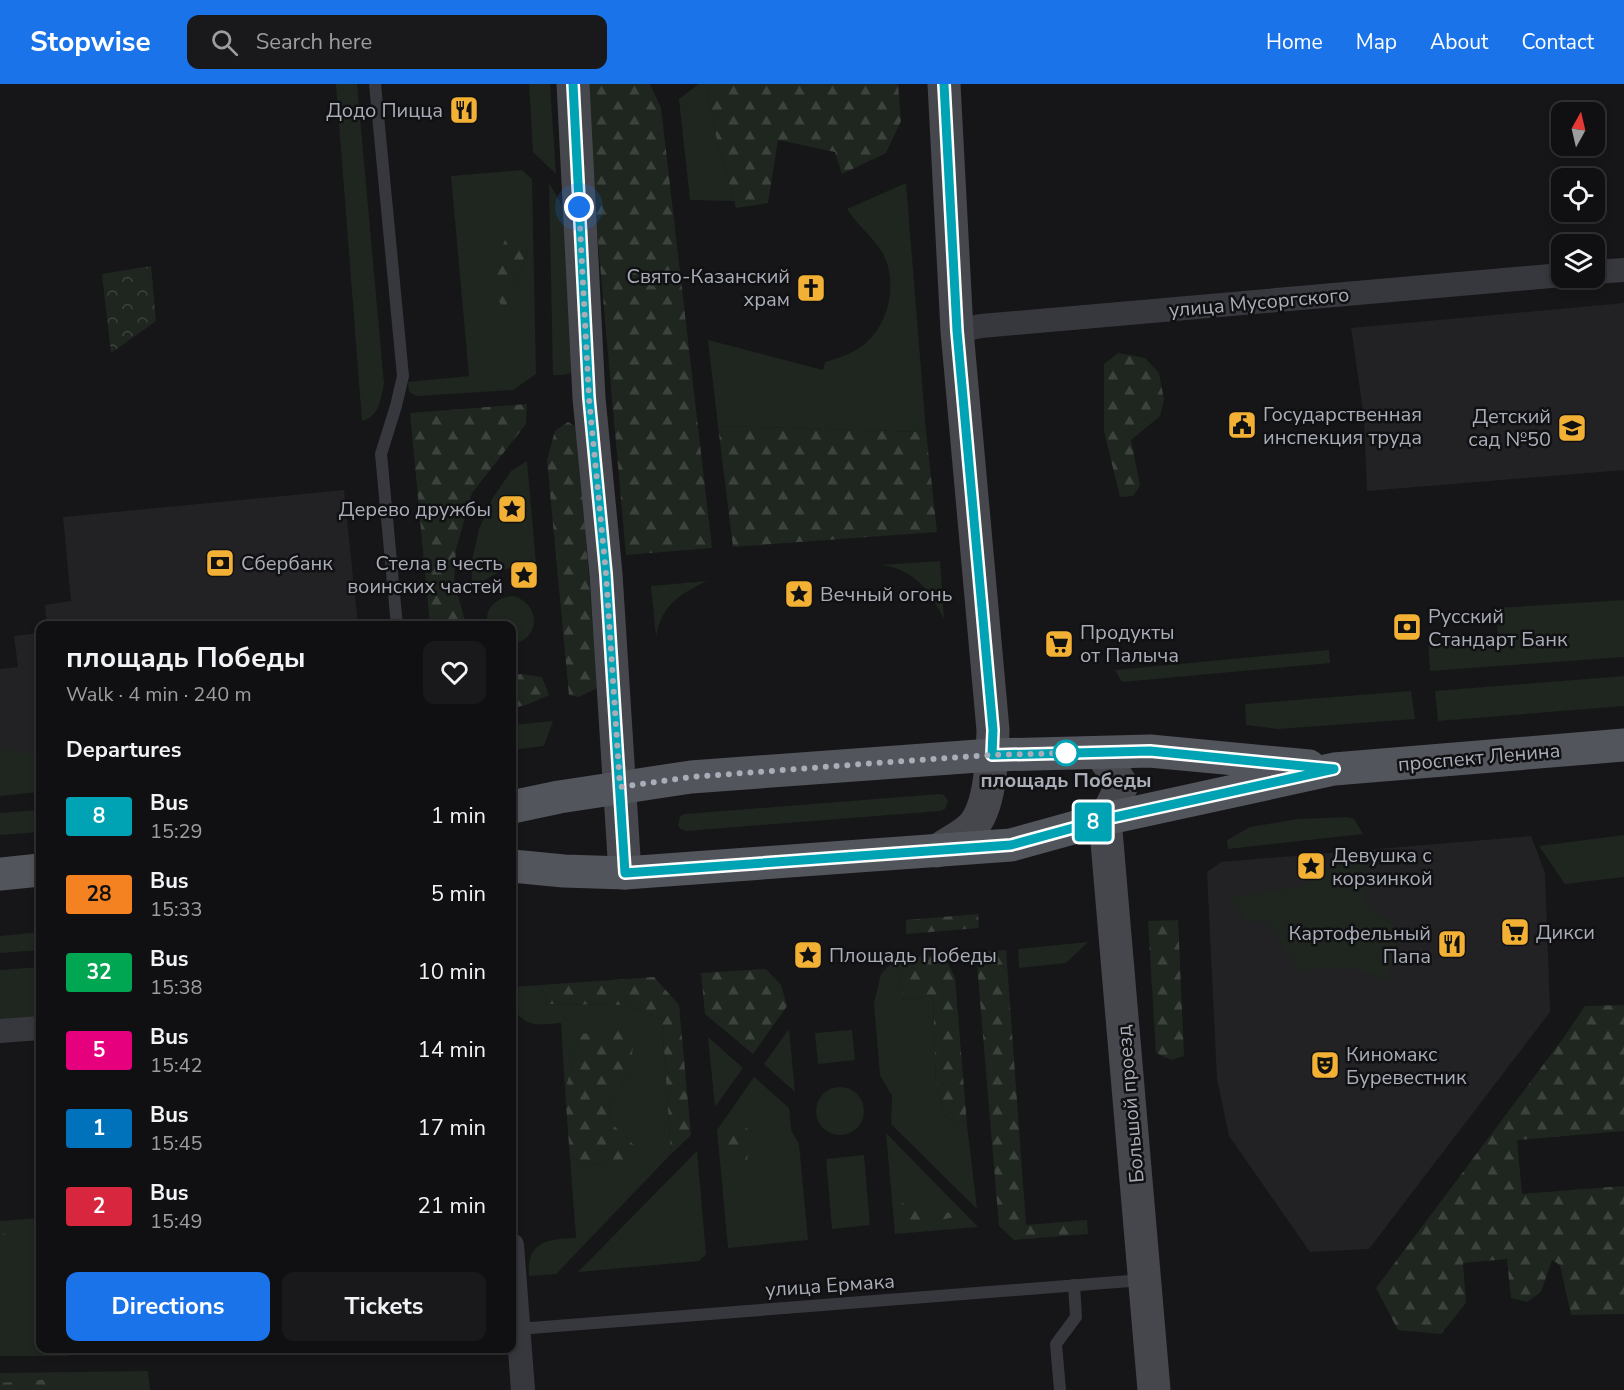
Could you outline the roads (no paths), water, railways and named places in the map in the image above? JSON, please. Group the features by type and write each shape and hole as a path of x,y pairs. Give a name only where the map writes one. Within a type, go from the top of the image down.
{"main road":[{"path":"573,84 589,398 606,574 625,873"},
{"path":"937,851 973,826 982,810 992,755 993,730 957,331 944,84"},
{"name":"проспект Ленина","path":"516,866 625,873 1011,845 1106,819 1334,769 1624,745"},
{"name":"проспект Ленина","path":"516,806 620,787 691,777 992,755 1150,751 1334,769"},
{"path":"1101,753 1122,785 1106,819"},
{"name":"Большой проезд","path":"1106,819 1154,1390"},
{"path":"0,874 36,870"}],"street":[{"path":"1605,272 1624,270"},
{"name":"улица Мусоргского","path":"957,331 981,326 1551,276"},
{"path":"0,1032 36,1028"},
{"path":"516,1301 523,1390"}],"lane":[{"path":"375,84 403,376 381,454 397,621"},
{"name":"улица Ермака","path":"518,1329 1145,1280"},
{"path":"1060,1390 1056,1344 1076,1317 1074,1285"}],"place":[{"name":"Додо Пицца","path":"464,110"},
{"name":"Свято-Казанский храм","path":"811,288"},
{"name":"Государственная инспекция труда","path":"1242,425"},
{"name":"Детский сад №50","path":"1572,428"},
{"name":"Дерево дружбы","path":"512,509"},
{"name":"Сбербанк","path":"220,563"},
{"name":"Стела в честь воинских частей","path":"524,575"},
{"name":"Вечный огонь","path":"799,594"},
{"name":"Русский Стандарт Банк","path":"1407,627"},
{"name":"Продукты от Палыча","path":"1059,644"},
{"name":"площадь Победы","path":"1066,753"},
{"name":"Девушка с корзинкой","path":"1311,866"},
{"name":"Дикси","path":"1515,932"},
{"name":"Картофельный Папа","path":"1452,944"},
{"name":"Площадь Победы","path":"808,955"},
{"name":"Киномакс Буревестник","path":"1325,1065"}]}
